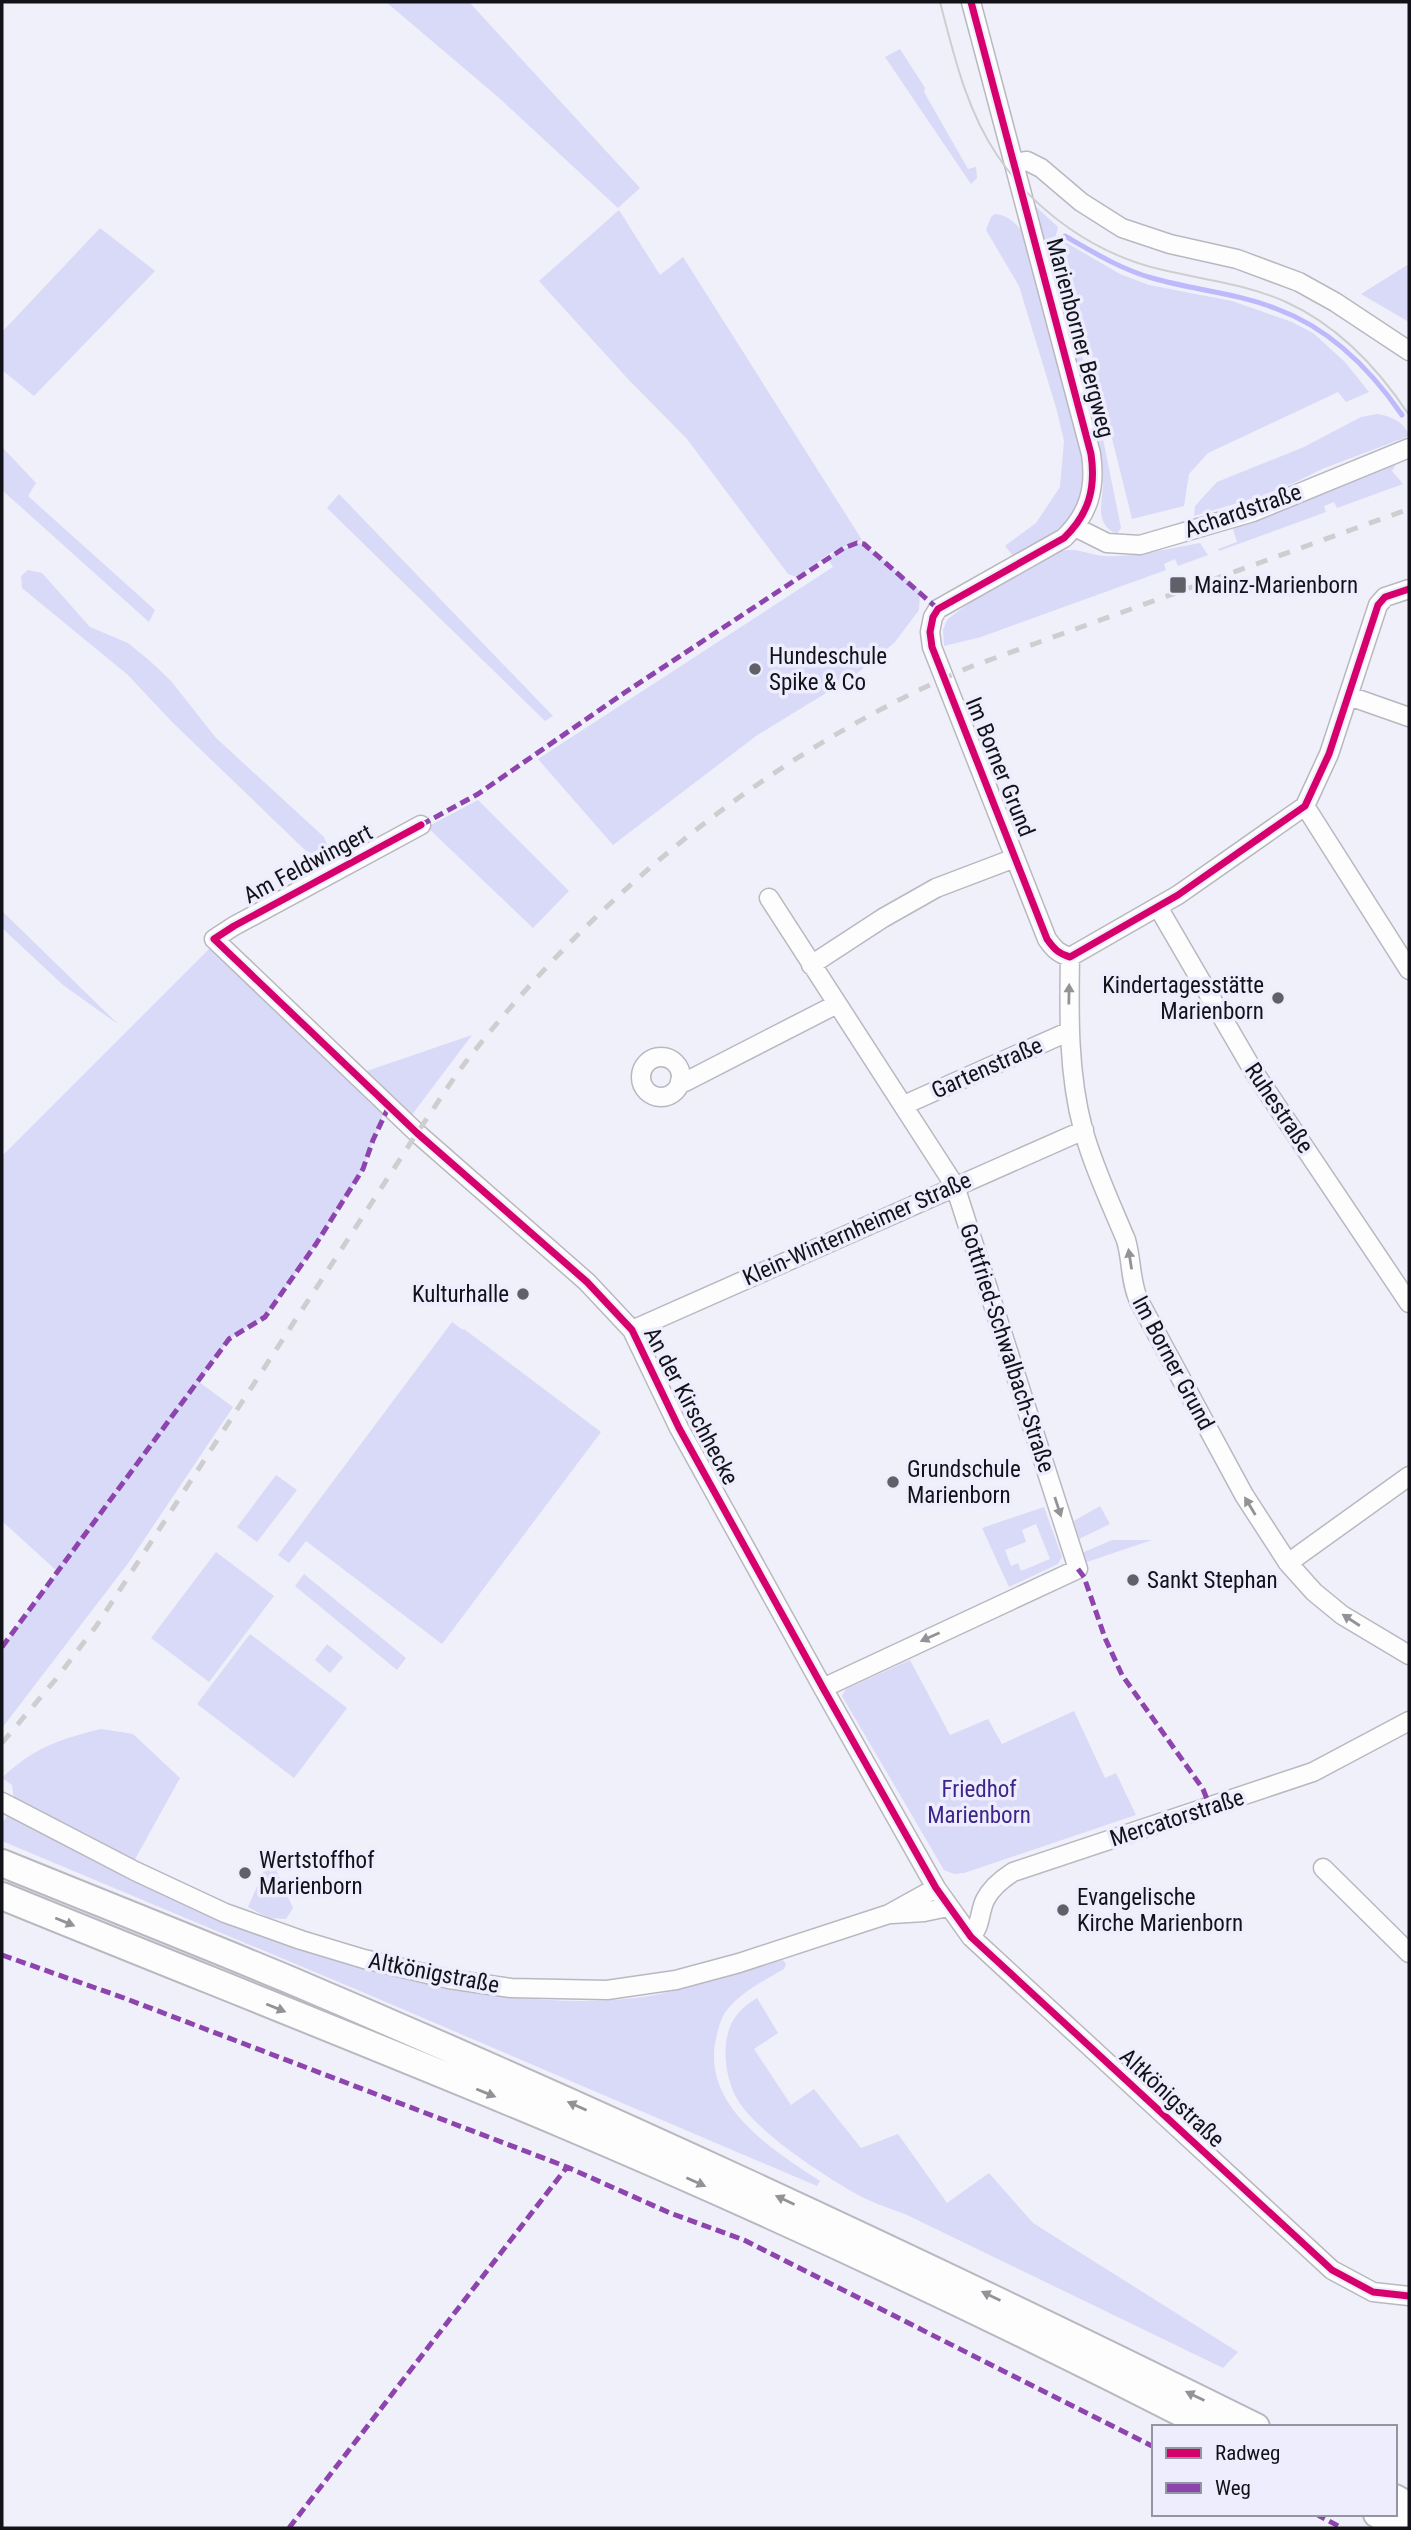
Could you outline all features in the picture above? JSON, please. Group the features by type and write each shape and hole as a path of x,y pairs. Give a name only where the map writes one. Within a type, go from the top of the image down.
{"highway":[{"path":"2,1863 289,1980 594,2114 934,2269 1252,2425"},
{"path":"2,1896 560,2123 773,2216 1043,2343 1205,2425"},
{"path":"1381,2516 1404,2528"}],"street":[{"name":"Marienborner Bergweg","path":"938,609 1054,545 1075,527 1091,498 1094,472 971,2"},
{"path":"1014,163 1027,161 1041,168 1081,202 1122,228 1170,244 1237,259 1299,282 1335,302 1409,351"},
{"name":"Achardstraße","path":"1075,527 1107,543 1140,545 1253,512 1409,448"},
{"path":"1070,957 1158,907 1305,806 1329,754 1378,605 1385,597 1409,589"},
{"name":"Im Borner Grund","path":"938,609 930,632 932,647 1047,939 1061,954 1070,957 1070,1031 1076,1093 1084,1130 1126,1240 1135,1292 1244,1495 1288,1563 1314,1592 1342,1615 1409,1655"},
{"path":"1349,696 1409,717"},
{"path":"1305,806 1409,970"},
{"name":"Am Feldwingert","path":"214,939 421,825"},
{"path":"811,965 883,918 936,888 1015,858"},
{"name":"Gottfried-Schwalbach-Straße","path":"769,898 955,1186 1078,1569 823,1688"},
{"name":"Ruhestraße","path":"1158,907 1254,1072 1409,1303"},
{"name":"An der Kirschhecke","path":"214,939 417,1133 587,1282 632,1330 679,1428 936,1888"},
{"path":"680,1081 685,1082 836,1004"},
{"name":"Gartenstraße","path":"904,1105 1070,1031"},
{"name":"Klein-Winternheimer Straße","path":"632,1330 1084,1130"},
{"path":"1288,1563 1409,1476"},
{"name":"Mercatorstraße","path":"971,1937 976,1931 985,1900 992,1889 1013,1872 1312,1772 1409,1721"},
{"name":"Altkönigstraße","path":"2,1802 135,1871 225,1913 364,1959 449,1979 511,1988 607,1990 677,1980 739,1963 888,1914 936,1888 971,1937 1332,2270 1373,2292 1409,2296"},
{"path":"1323,1868 1409,1953"},
{"name":"Altkönigstraße","path":"888,1914 924,1912 948,1907"}],"green space":[{"path":"386,2 469,2 640,188 618,208 498,97"},
{"path":"900,49 925,88 924,92 968,169 976,167 977,178 971,184 885,57"},
{"path":"1032,203 1058,227 1053,246 1099,419 1121,528 1117,534 1104,524 1102,517 1103,479 1100,461"},
{"path":"619,210 660,275 683,257 862,540 833,551 797,577 788,574 687,439 539,281"},
{"path":"995,214 1005,216 1026,237 1082,447 1082,487 1071,515 1048,537 1014,557 1005,546 1036,523 1060,487 1064,441 1019,286 986,230"},
{"path":"100,228 155,271 34,396 2,370 2,332"},
{"path":"1065,242 1120,274 1149,285 1232,301 1292,322 1313,333 1345,362 1369,392 1346,402 1338,392 1208,453 1189,474 1184,506 1132,519"},
{"path":"1409,264 1409,322 1361,294"},
{"path":"1377,414 1397,420 1409,436 1322,469 1261,496 1194,516 1195,506 1217,482 1304,447 1361,417"},
{"path":"2,447 36,483 28,496 155,610 149,622 2,490"},
{"path":"1396,464 1392,471 1403,484 1337,508 1334,502 1324,506 1326,512 1219,551 1218,549 1237,542 1232,526"},
{"path":"339,494 553,716 545,721 327,508"},
{"path":"857,543 864,544 920,591 919,610 895,642 854,676 756,736 613,845 538,759 833,567 828,559 834,553"},
{"path":"1200,543 1208,555 1178,566 1175,559 1164,564 1166,570 981,637 944,646 943,630 947,620 1006,579 1055,553 1072,550 1104,556 1127,556"},
{"path":"28,570 42,573 90,627 128,643 171,681 216,738 324,837 329,850 324,859 305,850 172,722 128,675 22,588 21,576"},
{"path":"478,800 569,891 533,928 427,827"},
{"path":"2,911 119,1025 63,985 2,928"},
{"path":"211,947 385,1109 363,1169 316,1244 265,1317 229,1339 199,1382 233,1407 129,1562 2,1728 2,1647 58,1572 2,1521 2,1156"},
{"path":"472,1035 411,1116 361,1073"},
{"path":"452,1322 601,1432 442,1644 306,1541 289,1563 278,1555"},
{"path":"276,1475 297,1490 257,1542 237,1527"},
{"path":"1100,1506 1110,1524 1079,1539 1074,1521"},
{"path":"1044,1507 1062,1557 1058,1564 1009,1587 982,1528","holes":["1036,1524 1050,1559 1021,1571 1018,1563 1011,1566 1005,1550 1026,1542 1022,1530"]},
{"path":"1112,1540 1152,1540 1084,1563 1082,1553"},
{"path":"216,1552 274,1596 209,1682 151,1638"},
{"path":"304,1574 406,1658 397,1670 295,1586"},
{"path":"250,1634 347,1708 294,1778 197,1704"},
{"path":"327,1644 343,1657 330,1673 315,1660"},
{"name":"Friedhof Marienborn","path":"910,1660 950,1735 988,1719 1002,1744 1074,1711 1105,1778 1116,1773 1136,1815 964,1873 954,1874 944,1870 842,1696 846,1689"},
{"path":"101,1729 133,1734 180,1778 134,1861 14,1801 12,1785 2,1778 25,1759 48,1746"},
{"path":"9,1813 297,1946 376,1972 464,1991 553,2000 635,1998 673,1991 783,1960 786,1964 784,1969 746,1992 725,2013 716,2039 714,2063 719,2085 745,2124 762,2140 820,2181 817,2186 2,1841 2,1824"},
{"path":"270,1857 293,1908 286,1919 269,1918 248,1907"},
{"path":"757,1998 778,2033 754,2049 791,2105 814,2089 861,2148 898,2134 947,2203 989,2173 1033,2223 1238,2352 1223,2368 907,2215 862,2197 793,2153 745,2110 736,2097 729,2078 726,2051 729,2029 739,2012"}],"waterway":[{"path":"1065,236 1107,260 1140,274 1246,299 1296,317 1347,352 1377,382 1402,415"}],"tram line":[{"path":"940,2 962,81 986,137 1012,176 1049,212 1069,228 1114,254 1163,270 1256,291 1305,312 1356,350 1384,381 1409,415"}],"railway":[{"path":"2,1743 97,1625 417,1133 465,1064 523,993 635,880 697,829 761,782 828,739 898,701 970,667 1409,509"}],"marked path":[{"path":"421,825 478,794 627,691 844,548 857,543 864,544 938,609"},
{"path":"2,1647 229,1339 265,1317 316,1244 363,1169 389,1106"},
{"path":"1078,1569 1084,1577 1105,1638 1122,1675 1203,1789 1210,1807"},
{"path":"2,1955 124,1998 567,2167 670,2213 744,2240 1152,2446"},
{"path":"289,2528 567,2167"},
{"path":"1320,2516 1342,2528"}],"cycle path":[{"path":"971,2 1091,454 1092,478 1085,510 1064,538 938,609 930,632 932,647 1047,939 1054,948 1070,957 1178,895 1305,806 1329,754 1378,605 1385,597 1409,589"},
{"path":"421,825 214,939 417,1133 587,1282 632,1330 679,1428 823,1688 936,1888 971,1937 1332,2270 1373,2292 1409,2296"}],"place":[{"name":"Mainz-Marienborn","path":"1178,585"},
{"name":"Hundeschule Spike & Co","path":"755,669"},
{"name":"Kindertagesstätte Marienborn","path":"1278,998"},
{"name":"Kulturhalle","path":"523,1294"},
{"name":"Grundschule Marienborn","path":"893,1482"},
{"name":"Sankt Stephan","path":"1133,1580"},
{"name":"Wertstoffhof Marienborn","path":"245,1873"},
{"name":"Evangelische Kirche Marienborn","path":"1063,1910"}]}
